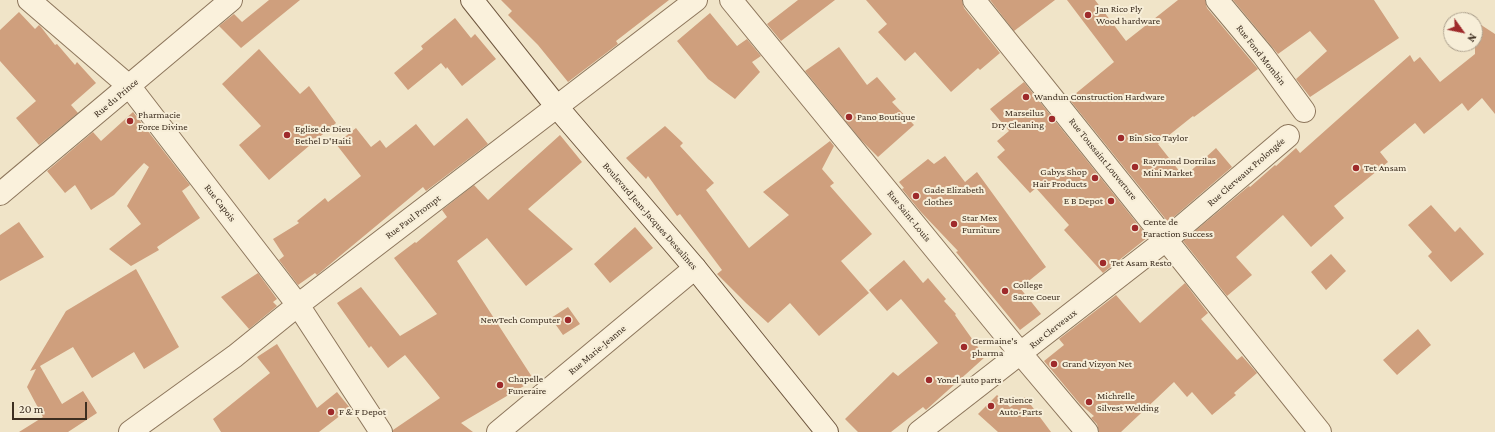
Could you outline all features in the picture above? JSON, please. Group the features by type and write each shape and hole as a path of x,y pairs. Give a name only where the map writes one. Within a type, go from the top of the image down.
{"street":[{"name":"Rue Capois","path":"30,0 130,87 298,304 381,432"},
{"name":"Rue du Prince","path":"0,194 130,87 232,0"},
{"name":"Boulevard Jean-Jacques Dessalines","path":"472,0 557,107 695,268 827,432"},
{"name":"Rue Paul Prompt","path":"130,432 235,356 298,304 696,0"},
{"name":"Rue Saint-Louis","path":"731,0 1021,354 1087,432"},
{"name":"Rue Toussaint Louverture","path":"974,0 1167,239 1320,432"},
{"name":"Rue Fond Mombin","path":"1217,0 1263,55 1304,111"},
{"name":"Rue Clerveaux Prolongée","path":"1167,239 1288,136"},
{"name":"Rue Clerveaux","path":"919,432 1167,239"},
{"name":"Rue Marie-Jeanne","path":"498,432 695,268"}],"building":[{"path":"269,0 300,0 241,48 219,26 234,14 242,22"},
{"path":"501,0 669,0 616,41 618,44 568,82 538,45 508,15 512,11"},
{"path":"798,0 835,0 781,41 767,24"},
{"path":"866,0 962,0 964,8 1000,53 980,70 978,68 951,92 915,52 905,61 878,32 887,24"},
{"path":"990,0 1055,0 1014,31"},
{"path":"1067,0 1095,0 1126,41 1178,0 1205,0 1207,8 1258,69 1194,117 1193,116 1158,144 1184,177 1216,148 1232,167 1168,222 1069,99 1114,62"},
{"path":"1233,0 1374,0 1399,38 1310,97 1296,79 1327,51 1310,31 1278,54"},
{"path":"19,12 35,29 39,25 55,45 57,44 75,65 77,62 96,83 71,105 78,113 39,145 16,118 36,101 0,61 0,30"},
{"path":"710,13 737,46 747,39 761,56 752,62 760,72 735,99 708,79 677,41"},
{"path":"455,18 471,38 475,34 496,59 462,86 447,67 446,69 441,63 408,90 394,73 423,49 421,46"},
{"path":"1483,26 1495,34 1495,114 1482,98 1468,111 1462,103 1424,134 1415,123 1380,152 1388,162 1334,206 1344,218 1311,247 1283,215 1236,257 1252,275 1227,296 1183,241 1296,148 1300,153 1410,55 1414,62 1420,57 1440,82 1475,54 1475,52 1483,52"},
{"path":"839,47 867,85 877,77 896,99 892,102 914,125 878,157 861,140 805,71"},
{"path":"259,49 300,94 309,86 336,123 269,180 239,145 261,126 222,84"},
{"path":"1024,82 1148,237 1103,273 1064,230 1069,225 1036,188 1030,193 997,157 1005,150 997,141 1009,131 990,109"},
{"path":"133,112 190,185 182,191 200,218 157,247 159,250 131,266 109,249 141,224 127,206 149,167 144,163 114,195 91,210 75,185 65,193 47,171 93,132 101,141"},
{"path":"467,118 488,144 426,191 423,187 317,275 315,273 298,285 279,260 284,256 273,239 299,223 297,221 325,198 328,202 361,176 336,144 356,128 371,147 380,140 386,148 416,124 434,146"},
{"path":"665,126 683,143 680,146 714,183 706,190 749,248 789,215 763,192 830,141 834,146 822,169 834,183 830,186 872,234 841,261 869,293 819,336 790,303 768,323 717,274 722,270 680,214 677,216 648,176 646,179 626,158"},
{"path":"560,135 582,162 528,209 573,249 526,286 487,238 457,261 534,380 461,423 473,432 393,432 393,430 440,398 405,355 388,368 371,346 369,348 337,303 361,287 400,336 437,314 394,258 415,242 416,243 447,217 442,210 474,185 488,200"},
{"path":"945,156 965,182 977,172 1046,267 1020,288 1041,314 1020,330 956,252 958,251 920,211 902,189 904,188 899,182 928,159 934,164"},
{"path":"1431,205 1455,232 1460,227 1484,254 1451,282 1428,256 1432,252 1408,225"},
{"path":"19,222 44,257 0,281 0,235"},
{"path":"635,227 653,248 610,283 594,264"},
{"path":"1331,254 1346,271 1326,290 1311,272"},
{"path":"904,260 923,283 928,278 946,299 944,301 956,314 955,315 985,357 926,410 923,407 891,432 858,432 845,419 893,372 898,376 938,343 901,299 887,311 869,290"},
{"path":"136,269 179,347 144,369 134,352 92,378 73,347 40,366 62,404 83,391 97,413 68,432 19,432 43,417 27,387 36,369 30,371 66,311"},
{"path":"258,273 277,299 273,302 277,306 249,329 221,297"},
{"path":"1185,283 1208,313 1201,319 1237,360 1242,356 1257,373 1234,393 1236,395 1212,415 1192,392 1187,397 1174,382 1121,432 1099,432 1097,424 1091,418 1094,416 1080,404 1044,361 1064,345 1059,339 1116,295 1140,323"},
{"path":"568,307 580,324 563,335 551,318"},
{"path":"1418,329 1431,345 1397,375 1383,360"},
{"path":"277,344 317,408 337,392 350,408 319,432 221,432 213,419 270,373 257,357"},
{"path":"997,395 1010,407 1025,397 1051,432 998,432 978,414"}],"place":[{"name":"Jan Rico Ply Wood hardware","path":"1088,15"},
{"name":"Wandun Construction Hardware","path":"1026,97"},
{"name":"Pano Boutique","path":"849,117"},
{"name":"Marseilus Dry Cleaning","path":"1052,119"},
{"name":"Pharmacie Force Divine","path":"130,121"},
{"name":"Eglise de Dieu Bethel D'Haiti","path":"287,135"},
{"name":"Bin Sico Taylor","path":"1121,138"},
{"name":"Raymond Dorrilas Mini Market","path":"1135,167"},
{"name":"Tet Ansam","path":"1356,168"},
{"name":"Gabys Shop Hair Products","path":"1095,178"},
{"name":"Gade Elizabeth clothes","path":"916,196"},
{"name":"E B Depot","path":"1111,201"},
{"name":"Star Mex Furniture","path":"954,224"},
{"name":"Cente de Faraction Success","path":"1135,228"},
{"name":"Tet Asam Resto","path":"1103,263"},
{"name":"College Sacre Coeur","path":"1005,291"},
{"name":"NewTech Computer","path":"568,320"},
{"name":"Germaine's pharma","path":"964,347"},
{"name":"Grand Vizyon Net","path":"1054,364"},
{"name":"Yonel auto parts","path":"929,380"},
{"name":"Chapelle Funeraire","path":"500,385"},
{"name":"Michrelle Silvest Welding","path":"1089,402"},
{"name":"Patience Auto-Parts","path":"991,406"},
{"name":"F & F Depot","path":"331,412"}]}
